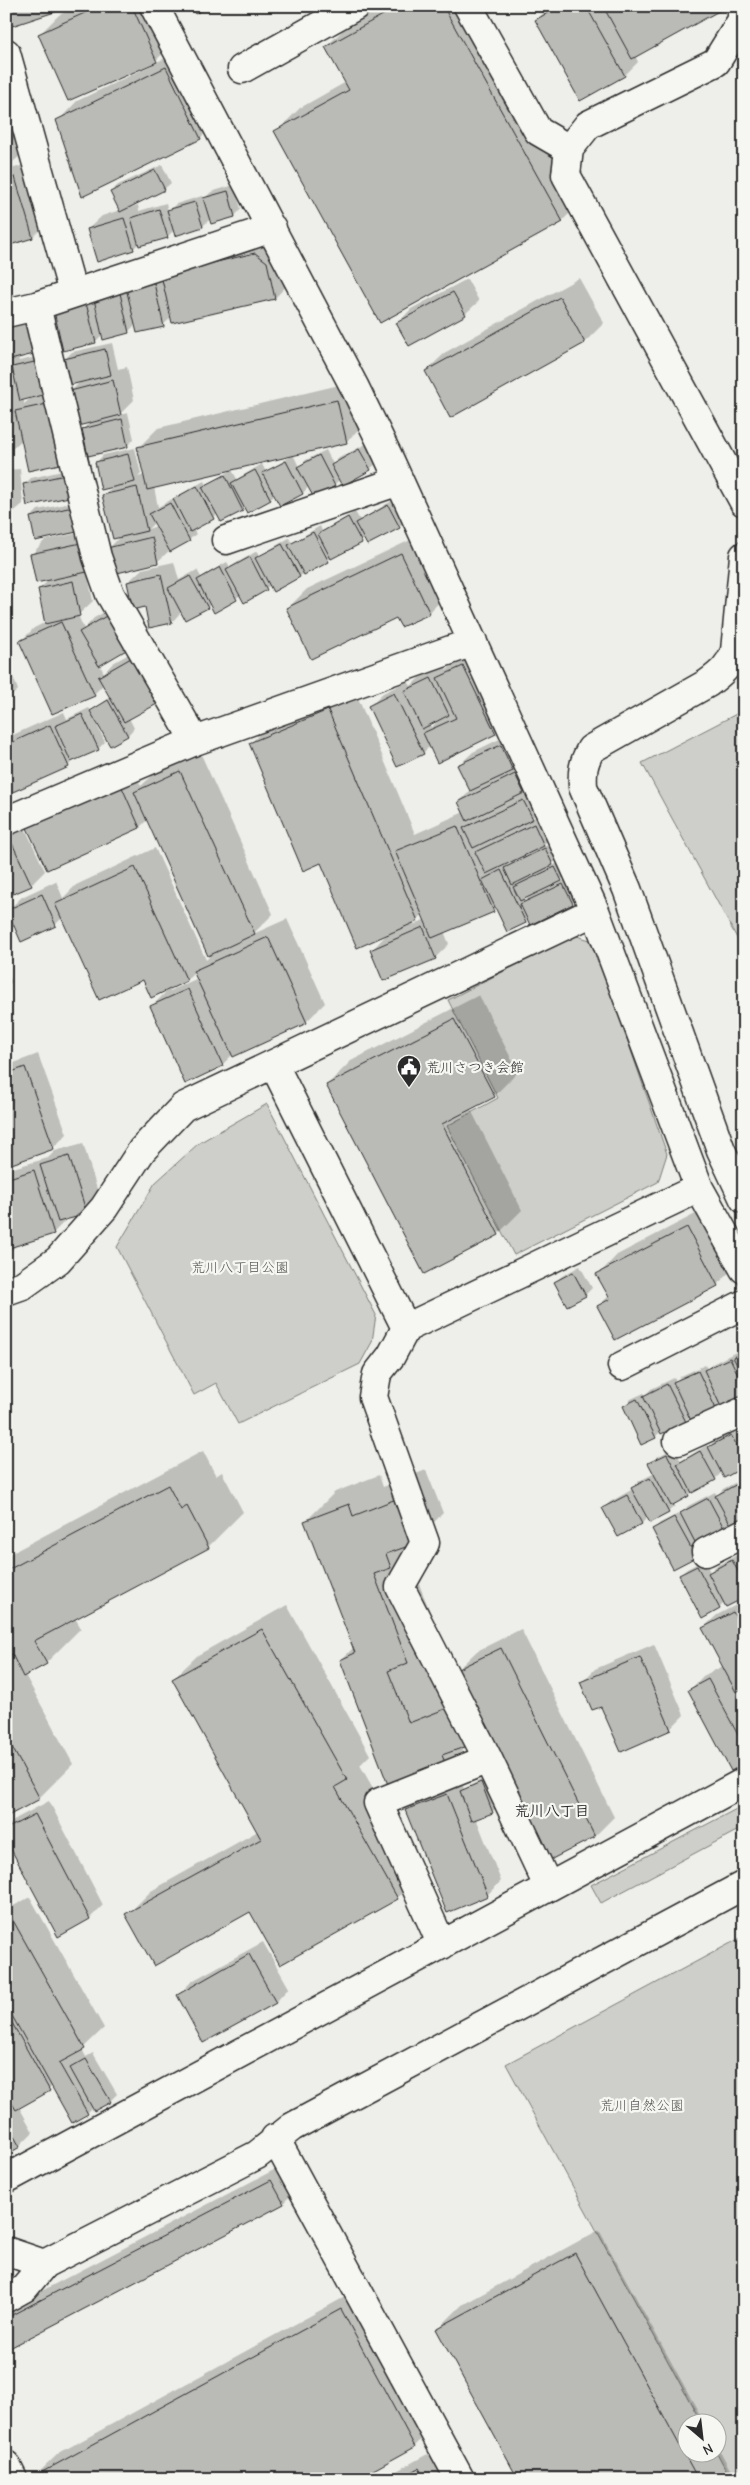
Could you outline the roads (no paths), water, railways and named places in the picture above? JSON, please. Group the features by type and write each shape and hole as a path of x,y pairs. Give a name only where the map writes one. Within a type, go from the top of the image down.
{"street":[{"path":"154,6 355,388 400,481 595,911 699,1188 744,1269"},
{"path":"242,68 355,6"},
{"path":"468,6 538,131 569,149"},
{"path":"742,15 716,62 588,125 569,149 566,175 744,502"},
{"path":"6,53 73,293"},
{"path":"6,313 36,306 272,228"},
{"path":"36,306 97,556 110,594 195,741"},
{"path":"226,540 400,481"},
{"path":"744,556 735,651 732,661 724,671 708,683 590,749 584,761 582,774 583,787 627,889 721,1150 744,1199"},
{"path":"6,821 195,741 473,642"},
{"path":"6,1291 23,1285 58,1260 104,1208 142,1150 183,1107 595,911"},
{"path":"274,1065 406,1328"},
{"path":"548,1886 488,1759 400,1587 425,1543 373,1397 377,1374 391,1356 406,1328 699,1188"},
{"path":"622,1366 744,1304"},
{"path":"678,1441 744,1411"},
{"path":"706,1552 744,1533"},
{"path":"442,1945 378,1802 488,1759"},
{"path":"6,2179 744,1782"},
{"path":"6,2298 24,2288 44,2264 257,2154 275,2138 292,2127 744,1885"},
{"path":"275,2138 460,2479"},
{"path":"6,2250 44,2264"},
{"path":"6,2465 13,2479"}],"place":[{"name":"荒川さつき会館","path":"409,1088"}],"district":[{"name":"荒川八丁目","path":"552,1811"}],"park label":[{"name":"荒川八丁目公園","path":"240,1267"},
{"name":"荒川自然公園","path":"642,2105"}]}
